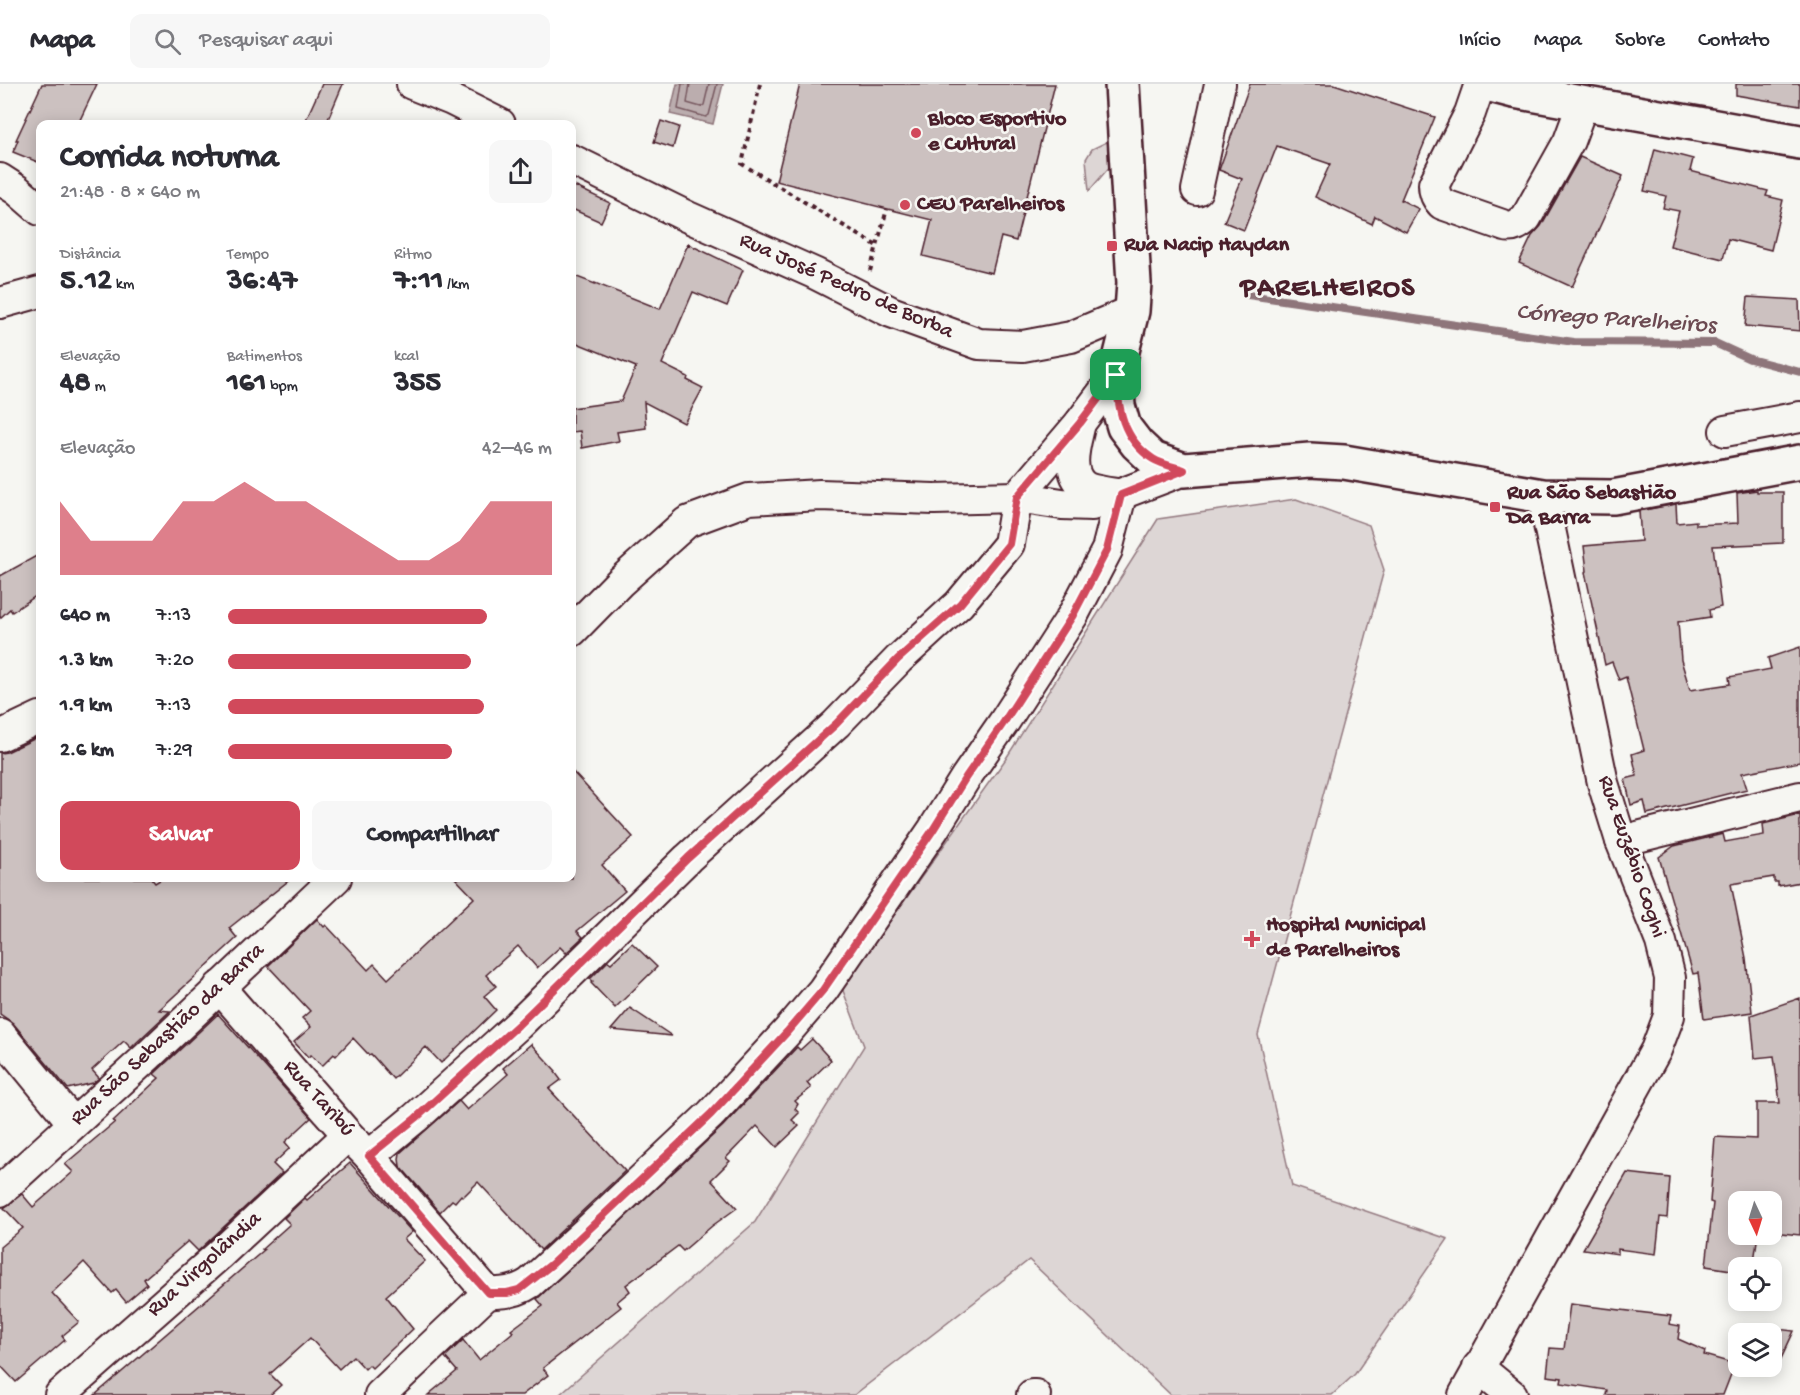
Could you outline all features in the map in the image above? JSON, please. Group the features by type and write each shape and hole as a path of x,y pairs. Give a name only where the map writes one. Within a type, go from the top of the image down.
{"main road":[{"path":"1122,84 1134,283 1132,311 1116,375 1118,406 1124,427 1153,459 1184,470 1289,461 1321,461 1412,473 1543,496 1613,497 1800,462"},
{"path":"1487,84 1800,142"}],"street":[{"path":"412,84 452,100 492,120"},
{"path":"1197,190 1220,84"},
{"path":"1480,84 1470,113 1434,184 1434,190 1437,199 1442,204 1512,228 1526,218 1569,141 1583,103"},
{"name":"Rua José Pedro de Borba","path":"576,162 891,312 979,344 1023,346 1071,337 1132,311"},
{"path":"0,179 36,207"},
{"path":"0,303 36,293"},
{"path":"369,1156 416,1118 518,1025 688,858 836,724 898,659 960,604 1009,544 1017,497 1080,423 1116,375"},
{"path":"1725,431 1800,417"},
{"path":"1080,423 1073,454 1074,474 1084,487 1121,495"},
{"path":"576,620 687,522 748,499 820,495 944,499 1017,497 1062,504 1092,505 1184,470"},
{"path":"380,1395 488,1293 507,1293 519,1290 552,1264 711,1114 823,990 933,830 1073,615 1107,550 1121,495"},
{"name":"Rua Euzébio Coghi","path":"1464,1395 1656,1050 1669,1016 1670,978 1661,942 1621,841 1603,783 1543,496"},
{"path":"0,736 36,719"},
{"path":"1621,841 1800,797"},
{"name":"Rua São Sebastião da Barra","path":"0,1191 148,1056 332,882"},
{"name":"Rua Taribú","path":"219,987 488,1293"},
{"path":"0,1034 74,1123"},
{"name":"Rua Virgolândia","path":"60,1395 219,1255 348,1135"},
{"path":"1478,1367 1512,1395"}],"path":[{"path":"760,84 742,164 877,246"},
{"path":"862,297 887,209"}],"shaded area":[{"path":"1111,140 1112,164 1089,191 1086,159 1092,149"},
{"name":"Hospital Municipal de Parelheiros","path":"1296,499 1369,525 1384,570 1258,1035 1292,1186 1448,1239 1355,1374 1332,1395 1171,1395 1029,1260 854,1395 559,1395 755,1222 864,1046 842,988 1005,760 1158,519"}],"water":[{"path":"677,84 723,84 713,124 670,114"}],"building":[{"path":"42,84 97,84 80,120 36,120 36,161 13,152 18,140 16,140"},
{"path":"322,84 343,84 328,120 306,120"},
{"name":"Bloco Esportivo e Cultural","path":"800,84 1055,84 1016,241 1001,237 992,273 923,256 932,220 776,181"},
{"path":"1250,84 1334,84 1435,117 1401,200 1419,209 1406,232 1375,216 1372,224 1315,197 1330,164 1277,146 1244,230 1224,222 1242,179 1219,170"},
{"path":"1736,84 1800,84 1800,106 1736,95"},
{"path":"661,121 679,127 673,148 654,142"},
{"path":"1655,149 1693,159 1690,171 1768,191 1766,196 1783,200 1771,250 1728,239 1723,259 1670,246 1679,211 1663,208 1666,196 1644,191"},
{"path":"1580,157 1623,176 1572,287 1519,263 1532,236 1541,226"},
{"path":"576,187 610,203 601,222 576,211"},
{"path":"688,244 743,270 727,306 693,292 662,364 688,377 687,380 703,388 684,423 644,402 646,428 617,432 619,441 582,448 580,431 576,432 576,407 621,401 636,367 576,343 576,277 660,309"},
{"path":"1748,297 1799,300 1800,331 1745,326"},
{"path":"1757,490 1757,492 1783,492 1783,543 1713,546 1721,607 1709,610 1710,617 1678,622 1681,660 1690,690 1730,684 1729,677 1771,669 1768,658 1800,647 1800,762 1742,773 1747,789 1647,814 1644,801 1631,805 1625,779 1637,776 1632,754 1644,750 1626,677 1619,680 1612,662 1605,665 1585,572 1587,571 1584,546 1641,541 1639,511 1676,504 1677,523 1696,521 1696,525 1738,523 1737,493"},
{"path":"36,556 36,596 12,612 10,609 0,618 0,576"},
{"path":"36,738 36,882 287,882 229,928 237,938 159,1010 170,1011 131,1048 124,1041 92,1070 99,1078 93,1083 68,1089 13,1023 0,1014 0,753"},
{"path":"576,775 633,837 602,865 625,891 577,931 583,937 566,953 560,947 537,968 518,946 486,975 496,986 484,996 496,1010 441,1063 426,1047 393,1079 353,1038 336,1056 334,1054 322,1066 311,1055 308,1057 294,1042 311,1027 302,1018 310,1011 268,966 317,919 324,927 326,925 368,970 374,964 388,979 474,898 459,882 576,882"},
{"path":"1800,815 1800,882 1778,886 1778,882 1774,882 1774,877 1731,884 1746,958 1752,1012 1704,1019 1698,973 1693,974 1659,857 1674,846 1723,834 1725,842 1764,835 1763,824"},
{"path":"632,943 657,967 615,1008 591,983 593,981 590,979 608,961 611,963"},
{"path":"1800,998 1800,1235 1782,1233 1782,1191 1728,1191 1728,1245 1756,1245 1755,1257 1728,1257 1728,1269 1706,1266 1713,1203 1710,1202 1715,1137 1757,1139 1757,1103 1780,1103 1774,1056 1755,1058 1751,1015"},
{"path":"630,1008 672,1036 611,1030"},
{"path":"218,1014 311,1118 285,1142 290,1148 273,1164 282,1173 198,1251 188,1241 144,1279 147,1284 126,1302 116,1290 112,1293 84,1262 52,1293 79,1322 62,1336 65,1340 16,1382 0,1365 0,1247 23,1228 4,1208 22,1194 33,1207 73,1172 65,1164 115,1122 113,1121 159,1078 154,1074"},
{"path":"812,1039 831,1060 807,1083 811,1088 795,1101 798,1104 795,1109 799,1113 792,1120 799,1126 777,1147 757,1126 726,1158 730,1161 711,1180 737,1208 683,1251 678,1246 626,1285 630,1291 617,1302 621,1307 543,1368 548,1375 522,1395 428,1395 457,1371 445,1357 463,1340 479,1360 513,1332 511,1330 543,1306 537,1299 723,1126 797,1047 800,1050"},
{"path":"531,1044 556,1071 561,1080 549,1089 625,1171 541,1250 478,1182 463,1197 461,1195 455,1202 452,1200 440,1212 400,1166 399,1159 400,1153 459,1101 467,1110 508,1074 503,1068"},
{"path":"350,1163 412,1232 404,1239 425,1261 386,1296 413,1329 372,1368 369,1365 365,1369 353,1356 339,1369 310,1338 270,1374 281,1385 270,1395 95,1395 264,1250 262,1249 290,1224 284,1218 305,1198 307,1200"},
{"path":"1627,1173 1670,1178 1667,1218 1660,1217 1656,1254 1618,1249 1618,1254 1583,1249"},
{"path":"1570,1304 1671,1316 1669,1324 1680,1326 1678,1339 1705,1351 1704,1355 1728,1362 1728,1377 1730,1377 1723,1395 1606,1395 1607,1390 1561,1383 1562,1378 1547,1376 1550,1348 1564,1349"},
{"path":"1782,1330 1794,1331 1782,1357"}],"waterway":[{"name":"Córrego Parelheiros","path":"1248,295 1574,342 1715,343 1750,359 1800,372"}],"place":[{"name":"Bloco Esportivo e Cultural","path":"916,133"},
{"name":"CEU Parelheiros","path":"905,205"},
{"name":"Rua Nacip Haydan","path":"1112,246"},
{"name":"Rua São Sebastião Da Barra","path":"1495,507"},
{"name":"Hospital Municipal de Parelheiros","path":"1252,939"}],"district":[{"name":"PARELHEIROS","path":"1328,289"}],"route":[{"path":"1116,375 1118,406 1124,427 1153,459 1184,470 1121,495 1107,550 1073,615 933,830 823,990 711,1114 552,1264 519,1290 507,1293 488,1293 369,1156 416,1118 518,1025 688,858 758,797 836,724 898,659 960,604 1009,544 1017,497 1080,423 1116,375"}]}
